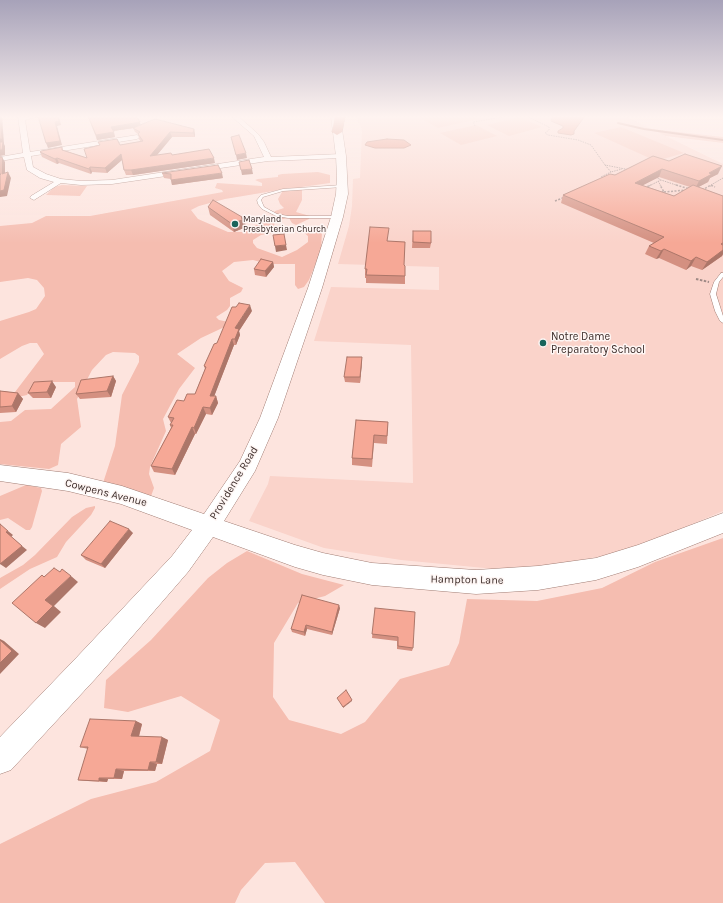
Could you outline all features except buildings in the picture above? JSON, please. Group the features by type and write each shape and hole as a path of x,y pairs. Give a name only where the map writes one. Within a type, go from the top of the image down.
{"street":[{"path":"27,158 28,163 35,172 50,179 81,183 112,182 268,159 289,158"},
{"name":"Providence Road","path":"0,759 189,553 248,465 269,418 315,288 337,217 342,186 341,158"},
{"path":"34,198 60,181"},
{"name":"Cowpens Avenue","path":"0,473 48,479 93,487 143,501 209,525"},
{"name":"Hampton Lane","path":"209,525 295,556 352,570 397,577 476,582 538,578 596,569 638,556 723,522"}],"lane":[{"path":"337,217 288,217 276,215 263,208 259,200 262,196 283,190 342,186"},
{"path":"723,274 717,282 713,294 718,311 723,320"}],"path":[{"path":"600,158 611,172"},
{"path":"605,165 634,172"},
{"path":"597,181 611,172 623,169"},
{"path":"650,175 660,180 690,189"},
{"path":"700,192 723,178"},
{"path":"639,191 660,180"},
{"path":"658,181 666,196"},
{"path":"711,185 715,186"},
{"path":"658,192 690,189"},
{"path":"687,193 693,190 690,189"},
{"path":"555,201 569,194"}],"shaded area":[{"name":"Notre Dame Preparatory School","path":"361,158 711,158 723,164 723,511 657,539 608,555 552,565 495,569 401,560 324,548 249,521 268,484 270,476 413,483 411,345 314,341 331,287 439,290 439,267 338,264 349,226 352,206 353,179 360,178"},
{"path":"650,158 666,158 656,161"},
{"path":"318,172 330,175 330,183 302,187 302,200 296,212 310,216 309,219 296,225 292,223 289,218 278,220 275,222 272,233 261,235 253,240 253,243 257,248 282,257 297,250 308,242 308,236 302,231 319,229 322,232 321,250 309,280 304,287 298,289 295,285 295,264 268,264 253,260 234,262 222,271 229,281 243,288 241,292 230,298 230,306 227,310 216,317 219,320 233,323 201,338 177,354 195,368 179,389 163,419 166,431 150,467 149,474 154,488 151,496 103,483 115,446 122,395 139,362 139,356 135,353 113,352 106,355 92,370 77,399 81,427 61,444 58,465 49,469 0,464 0,422 11,421 25,410 51,409 75,387 75,382 43,382 35,384 27,395 18,397 15,392 44,354 37,343 30,343 0,359 0,321 36,309 45,296 44,288 37,280 28,278 0,282 0,226 32,223 46,216 90,216 223,192 222,190 215,188 217,183 262,186 262,183 255,180 278,177 278,175","holes":["279,190 282,192 278,199 284,208 275,211 271,216 245,232 228,232 198,219 191,210 199,206 225,199"]},
{"path":"62,185 87,186 80,196 46,195 54,187"},
{"path":"26,485 41,488 42,491 30,530 26,530 8,518 0,520 0,496"},
{"path":"95,506 91,515 66,542 57,557 30,569 0,589 0,578 23,565 35,555 72,517 86,508"},
{"path":"723,538 723,903 325,903 295,862 265,863 241,890 235,903 0,903 0,844 91,799 156,782 210,751 220,720 181,696 128,712 104,708 106,680 151,640 208,578 227,563 247,551 302,574 344,585 325,596 298,603 274,643 273,697 289,720 341,734 365,722 400,679 449,665 459,643 467,599 537,601 602,588 655,562"}],"place":[{"name":"Maryland Presbyterian Church","path":"235,224"},
{"name":"Notre Dame Preparatory School","path":"543,343"}]}
